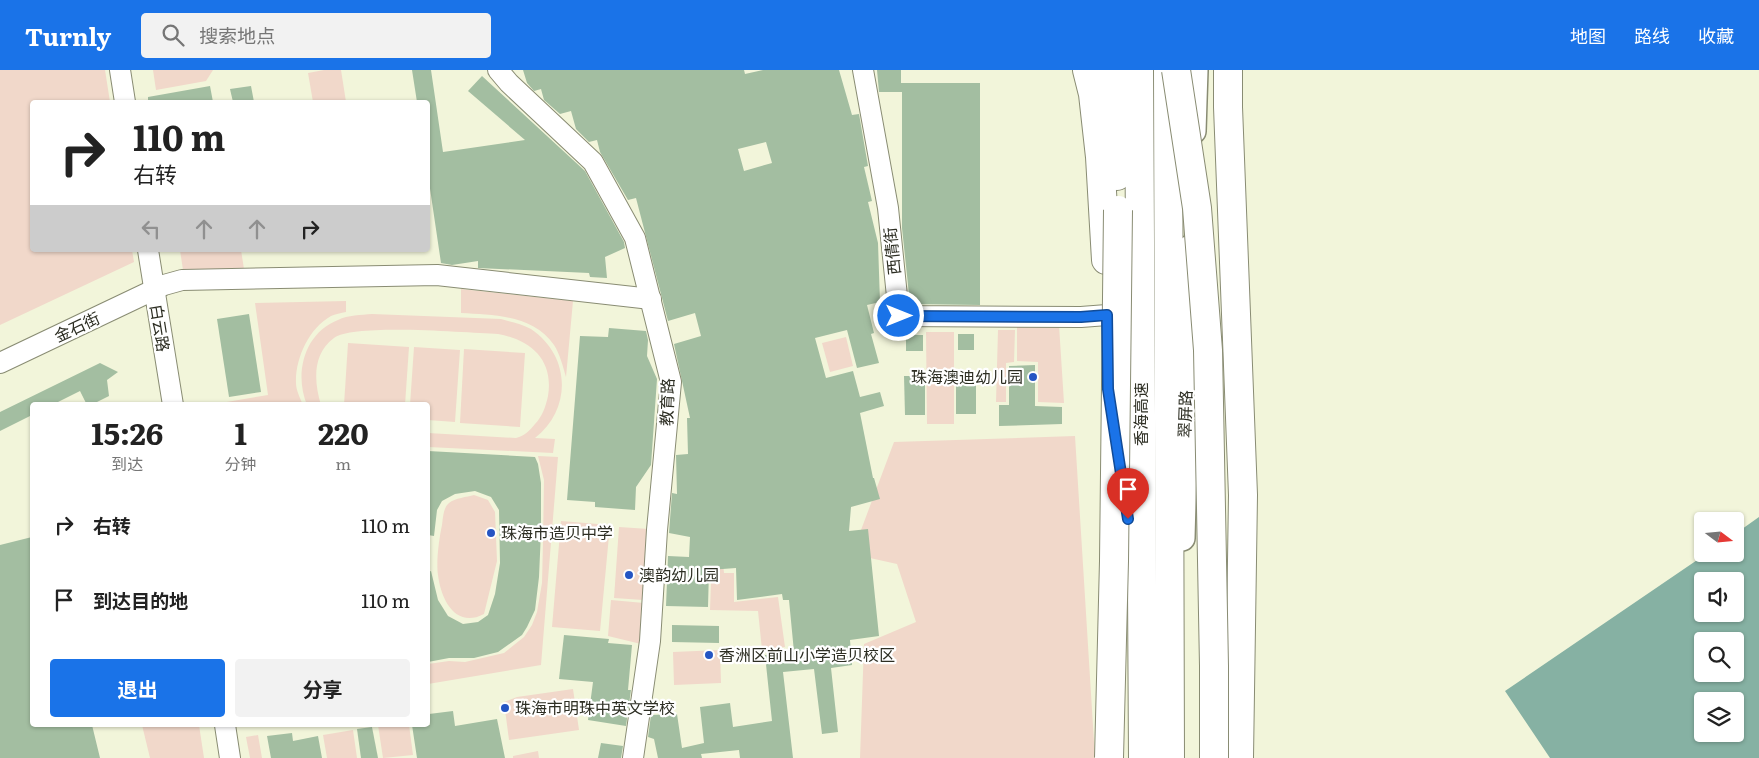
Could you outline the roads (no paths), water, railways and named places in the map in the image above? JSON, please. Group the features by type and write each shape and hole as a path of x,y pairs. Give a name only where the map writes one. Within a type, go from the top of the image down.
{"highway":[{"path":"1088,70 1093,94 1100,157 1105,241 1108,389"},
{"path":"1109,758 1114,561 1118,210 1117,92 1114,70"},
{"name":"香海高速","path":"1139,70 1141,758"},
{"name":"香海高速","path":"1168,70 1170,758"},
{"path":"1176,70 1197,208 1208,350 1214,637 1214,758"},
{"path":"1228,70 1243,495 1239,758"}],"main road":[{"path":"1129,70 1141,758"},
{"name":"翠屏路","path":"1176,758 1194,70"},
{"path":"1108,389 1137,574"}],"street":[{"path":"120,70 125,100"},
{"name":"教育路","path":"498,70 509,83 594,162 635,238 671,382 657,530 650,641 633,758"},
{"name":"西倩街","path":"862,70 888,208 899,316 1081,317 1107,315"},
{"name":"白云路","path":"148,252 173,402"},
{"name":"金石街","path":"0,363 164,285 182,280 437,275 651,299"},
{"path":"225,727 230,758"}],"water":[{"path":"1759,517 1759,758 1550,758 1505,691 1694,562 1744,562 1744,528"}],"place":[{"name":"珠海澳迪幼儿园","path":"1033,377"},
{"name":"珠海市造贝中学","path":"491,533"},
{"name":"澳韵幼儿园","path":"629,575"},
{"name":"香洲区前山小学造贝校区","path":"709,655"},
{"name":"珠海市明珠中英文学校","path":"505,708"}]}
